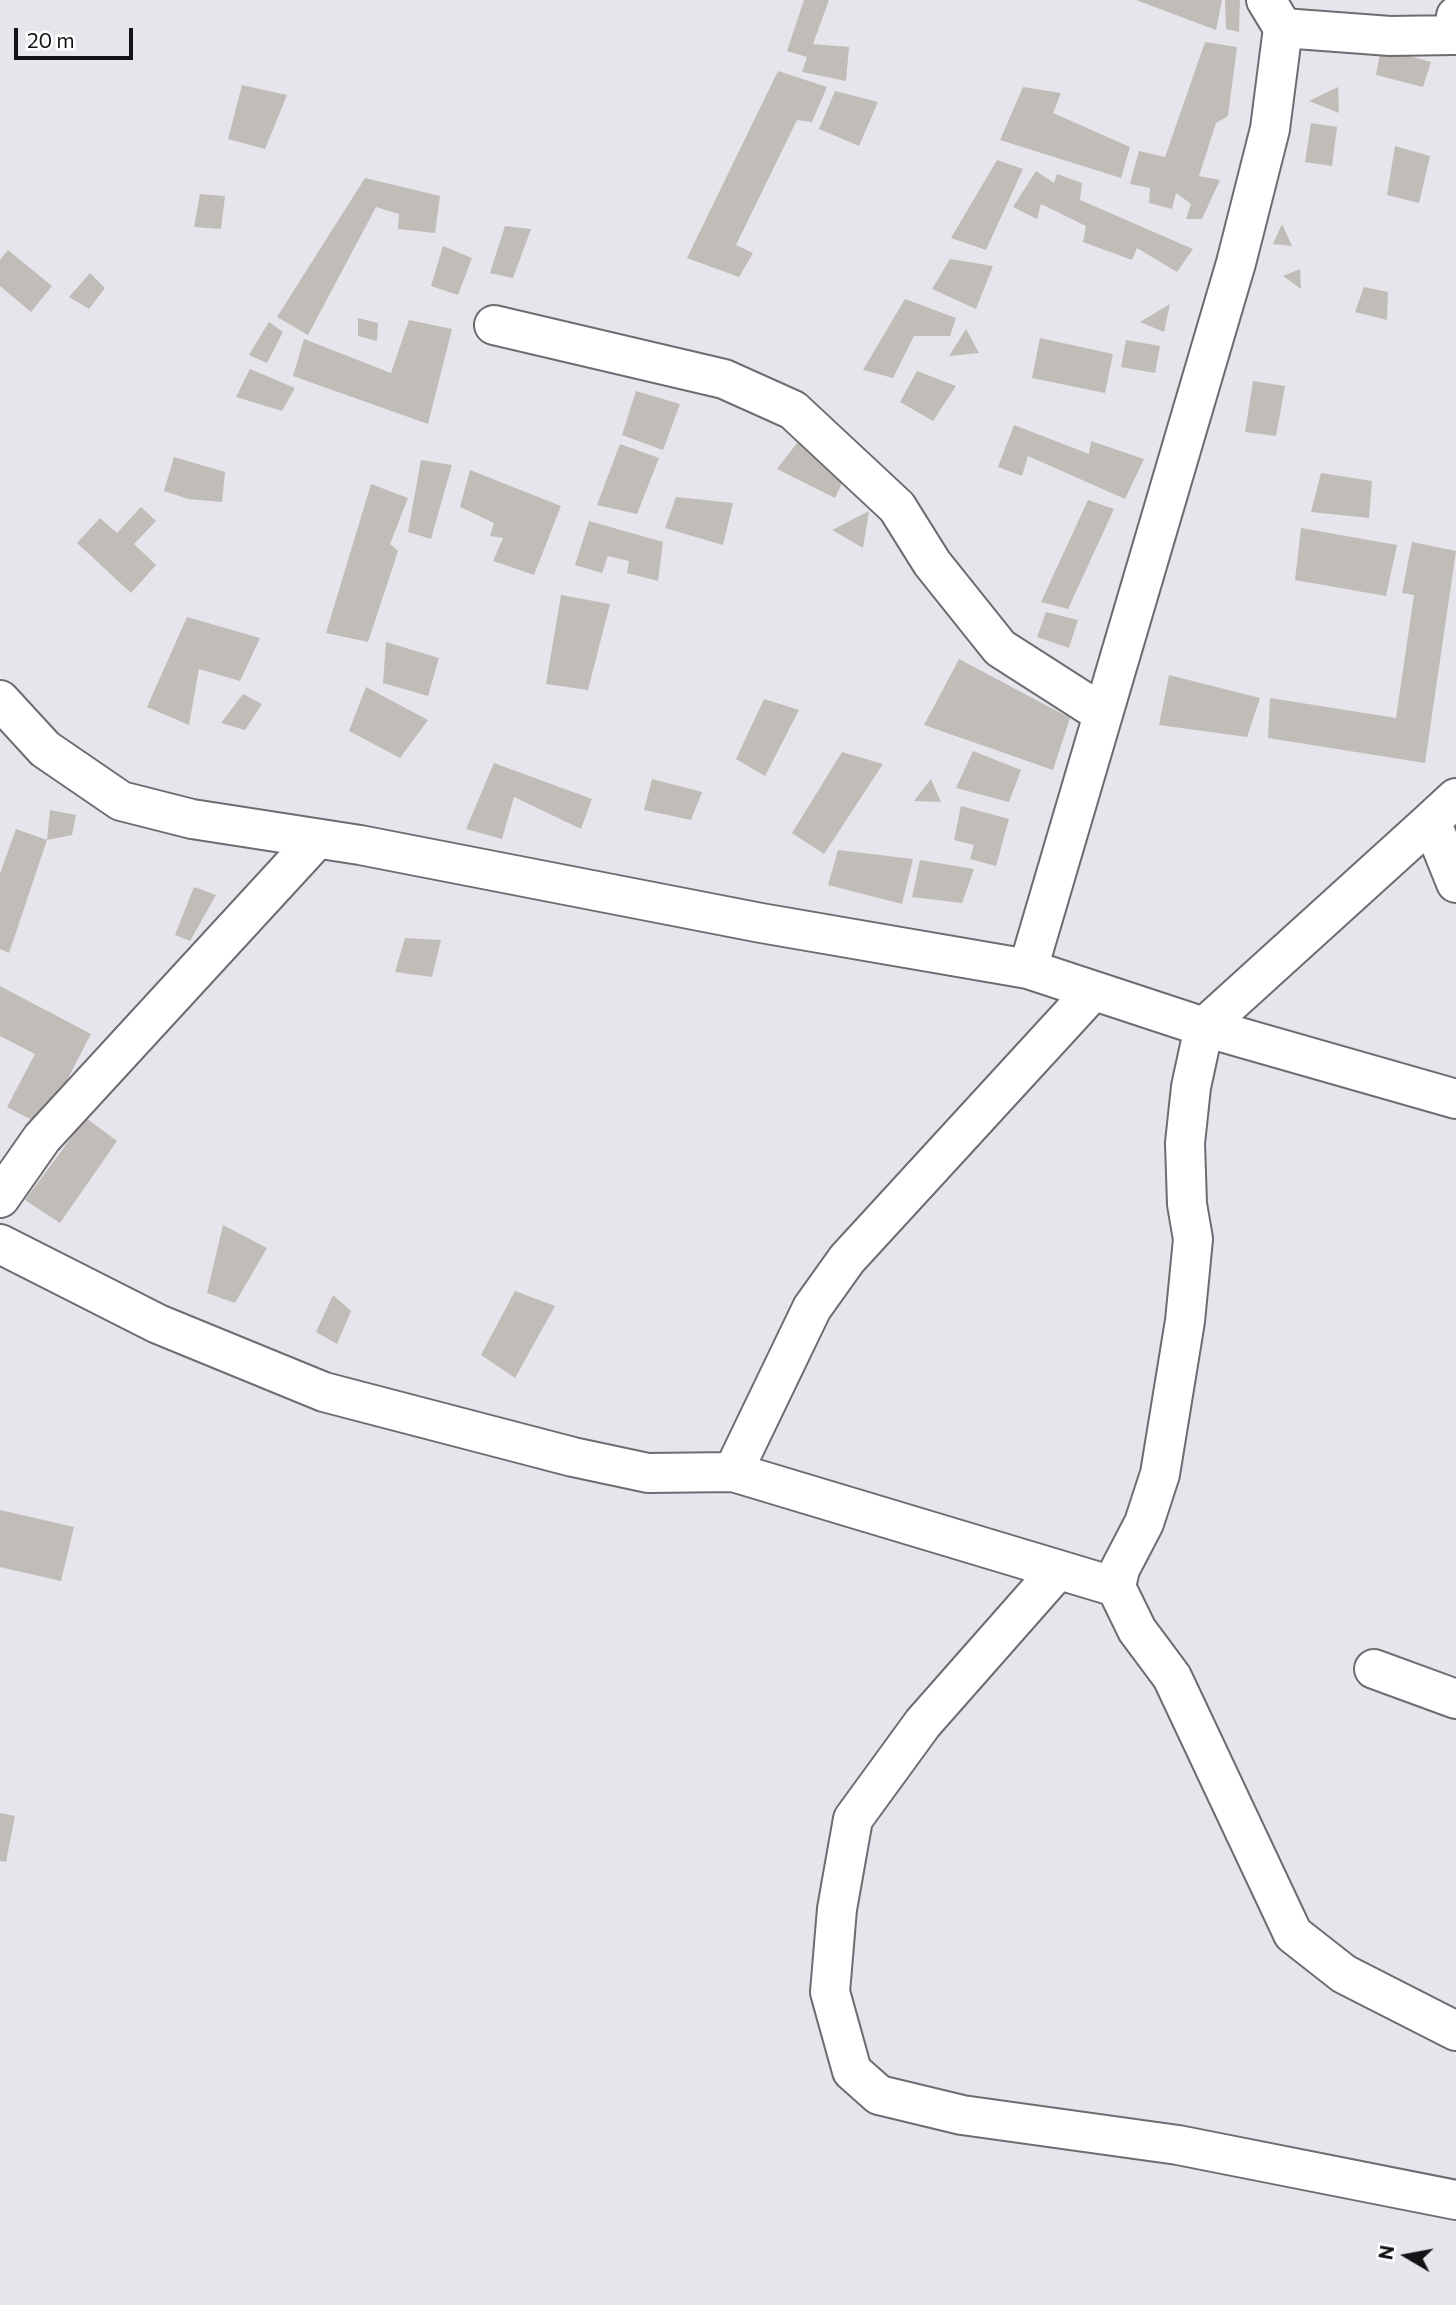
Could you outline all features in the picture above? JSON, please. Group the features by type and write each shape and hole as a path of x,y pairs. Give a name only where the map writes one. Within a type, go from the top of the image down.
{"street":[{"path":"1028,969 1236,263 1269,130 1275,14 1390,36 1455,32"},
{"path":"494,325 724,379 793,410 897,507 932,563 1000,648 1103,714"},
{"path":"0,701 45,749 121,801 192,819 317,839 761,923 1028,969 1204,1027 1456,1099"},
{"path":"1443,810 1456,883"},
{"path":"1443,810 1204,1027 1191,1087 1185,1143 1187,1203 1193,1239 1185,1321 1160,1474 1144,1523 1120,1569 1116,1587 1137,1630 1172,1677 1293,1934 1344,1974 1456,2031"},
{"path":"0,1198 42,1138 317,839"},
{"path":"733,1472 812,1308 847,1259 1093,991"},
{"path":"0,1244 158,1324 324,1392 573,1457 648,1473 733,1472 1116,1587"},
{"path":"1057,1571 923,1723 853,1819 837,1909 830,1992 852,2071 879,2095 962,2115 1178,2145 1456,2200"},
{"path":"1374,1669 1456,1699"}],"building":[{"path":"804,0 829,0 813,44 849,47 846,81 802,72 807,57 787,51"},
{"path":"1136,0 1222,0 1216,30"},
{"path":"1225,0 1240,0 1239,32 1226,29"},
{"path":"1205,42 1237,47 1228,116 1216,123 1199,176 1220,180 1202,219 1186,219 1191,204 1176,193 1172,209 1149,203 1150,188 1130,184 1139,151 1165,157"},
{"path":"1381,48 1431,62 1423,87 1376,75"},
{"path":"778,71 827,87 812,122 797,120 736,245 753,253 739,277 687,258"},
{"path":"242,85 287,95 265,149 228,139"},
{"path":"1023,87 1061,93 1053,113 1130,147 1121,178 1000,140"},
{"path":"1338,87 1339,113 1309,101"},
{"path":"835,91 878,102 859,146 819,129"},
{"path":"1311,123 1337,127 1332,166 1305,162"},
{"path":"1395,146 1430,156 1419,203 1387,195"},
{"path":"997,160 1023,169 986,250 951,238"},
{"path":"1036,171 1054,183 1057,174 1082,183 1080,200 1193,249 1177,272 1137,248 1132,260 1083,242 1086,226 1041,204 1037,219 1013,207"},
{"path":"365,178 440,196 435,233 398,229 399,214 376,207 308,335 277,317"},
{"path":"200,194 225,196 221,229 194,227"},
{"path":"1282,224 1292,246 1273,244"},
{"path":"505,226 531,229 513,278 490,273"},
{"path":"443,246 472,258 458,295 431,286"},
{"path":"8,250 52,286 31,312 0,286 0,260"},
{"path":"950,259 993,266 976,309 932,289"},
{"path":"1300,269 1301,289 1283,276"},
{"path":"90,273 105,288 89,309 69,297"},
{"path":"1364,287 1388,292 1387,320 1355,312"},
{"path":"905,299 956,318 950,336 914,336 893,378 863,370"},
{"path":"1170,304 1164,332 1140,322"},
{"path":"358,318 378,323 377,341 358,336"},
{"path":"409,320 452,329 428,424 293,376 304,339 391,373"},
{"path":"269,322 283,332 267,363 249,355"},
{"path":"966,329 979,353 949,356"},
{"path":"1040,338 1113,354 1105,393 1032,378"},
{"path":"1126,340 1160,346 1155,373 1121,367"},
{"path":"250,369 295,388 282,411 236,397"},
{"path":"917,371 956,386 933,421 900,402"},
{"path":"1253,381 1285,386 1276,436 1245,432"},
{"path":"636,391 680,404 663,450 622,435"},
{"path":"1014,425 1089,454 1091,441 1144,459 1125,499 1028,456 1022,476 998,467"},
{"path":"797,443 849,468 835,498 777,469"},
{"path":"620,444 659,458 637,514 597,505"},
{"path":"174,457 225,472 222,502 188,499 164,491"},
{"path":"421,460 452,465 431,539 408,532"},
{"path":"470,470 561,506 534,575 493,561 503,538 490,536 494,523 460,507"},
{"path":"1321,473 1372,481 1369,518 1311,512"},
{"path":"371,484 408,498 390,544 398,551 368,642 326,633"},
{"path":"676,497 733,503 723,545 665,528"},
{"path":"1088,500 1114,509 1068,609 1041,602"},
{"path":"141,507 156,521 134,544 156,565 131,593 77,543 100,518 117,533"},
{"path":"869,511 863,548 832,530"},
{"path":"589,521 663,542 658,581 627,573 629,561 608,556 602,573 575,565"},
{"path":"1301,528 1397,545 1386,596 1295,580"},
{"path":"1412,542 1456,551 1425,763 1268,738 1270,698 1396,718 1414,595 1402,593"},
{"path":"561,595 610,604 588,690 546,684"},
{"path":"1046,612 1078,620 1069,648 1037,637"},
{"path":"187,617 260,638 240,681 199,669 189,725 147,707"},
{"path":"386,642 439,658 428,696 383,683"},
{"path":"959,659 1070,718 1053,770 924,725"},
{"path":"1169,675 1260,698 1247,737 1159,725"},
{"path":"366,687 428,720 400,758 349,731"},
{"path":"243,694 262,704 245,730 221,723"},
{"path":"764,699 799,710 765,776 736,759"},
{"path":"973,751 1021,770 1009,802 956,788"},
{"path":"842,752 883,764 824,854 792,833"},
{"path":"494,763 592,799 581,829 514,797 502,839 466,829"},
{"path":"652,779 702,792 691,820 644,810"},
{"path":"931,779 941,802 914,801"},
{"path":"961,806 1009,819 996,866 970,859 974,845 954,840"},
{"path":"50,810 76,815 72,835 47,840"},
{"path":"16,829 47,840 9,953 0,949 0,874"},
{"path":"838,850 913,859 902,904 828,885"},
{"path":"920,860 974,869 962,903 912,897"},
{"path":"194,887 216,895 190,941 175,935"},
{"path":"405,938 441,940 432,977 395,972"},
{"path":"0,986 91,1034 43,1126 7,1107 35,1054 0,1036"},
{"path":"86,1118 117,1141 60,1223 25,1200"},
{"path":"223,1225 267,1248 235,1303 207,1293"},
{"path":"515,1291 555,1306 515,1378 481,1355"},
{"path":"333,1295 351,1311 337,1344 316,1332"},
{"path":"0,1510 74,1527 61,1581 0,1567"},
{"path":"0,1813 15,1816 6,1862 0,1861"}]}
